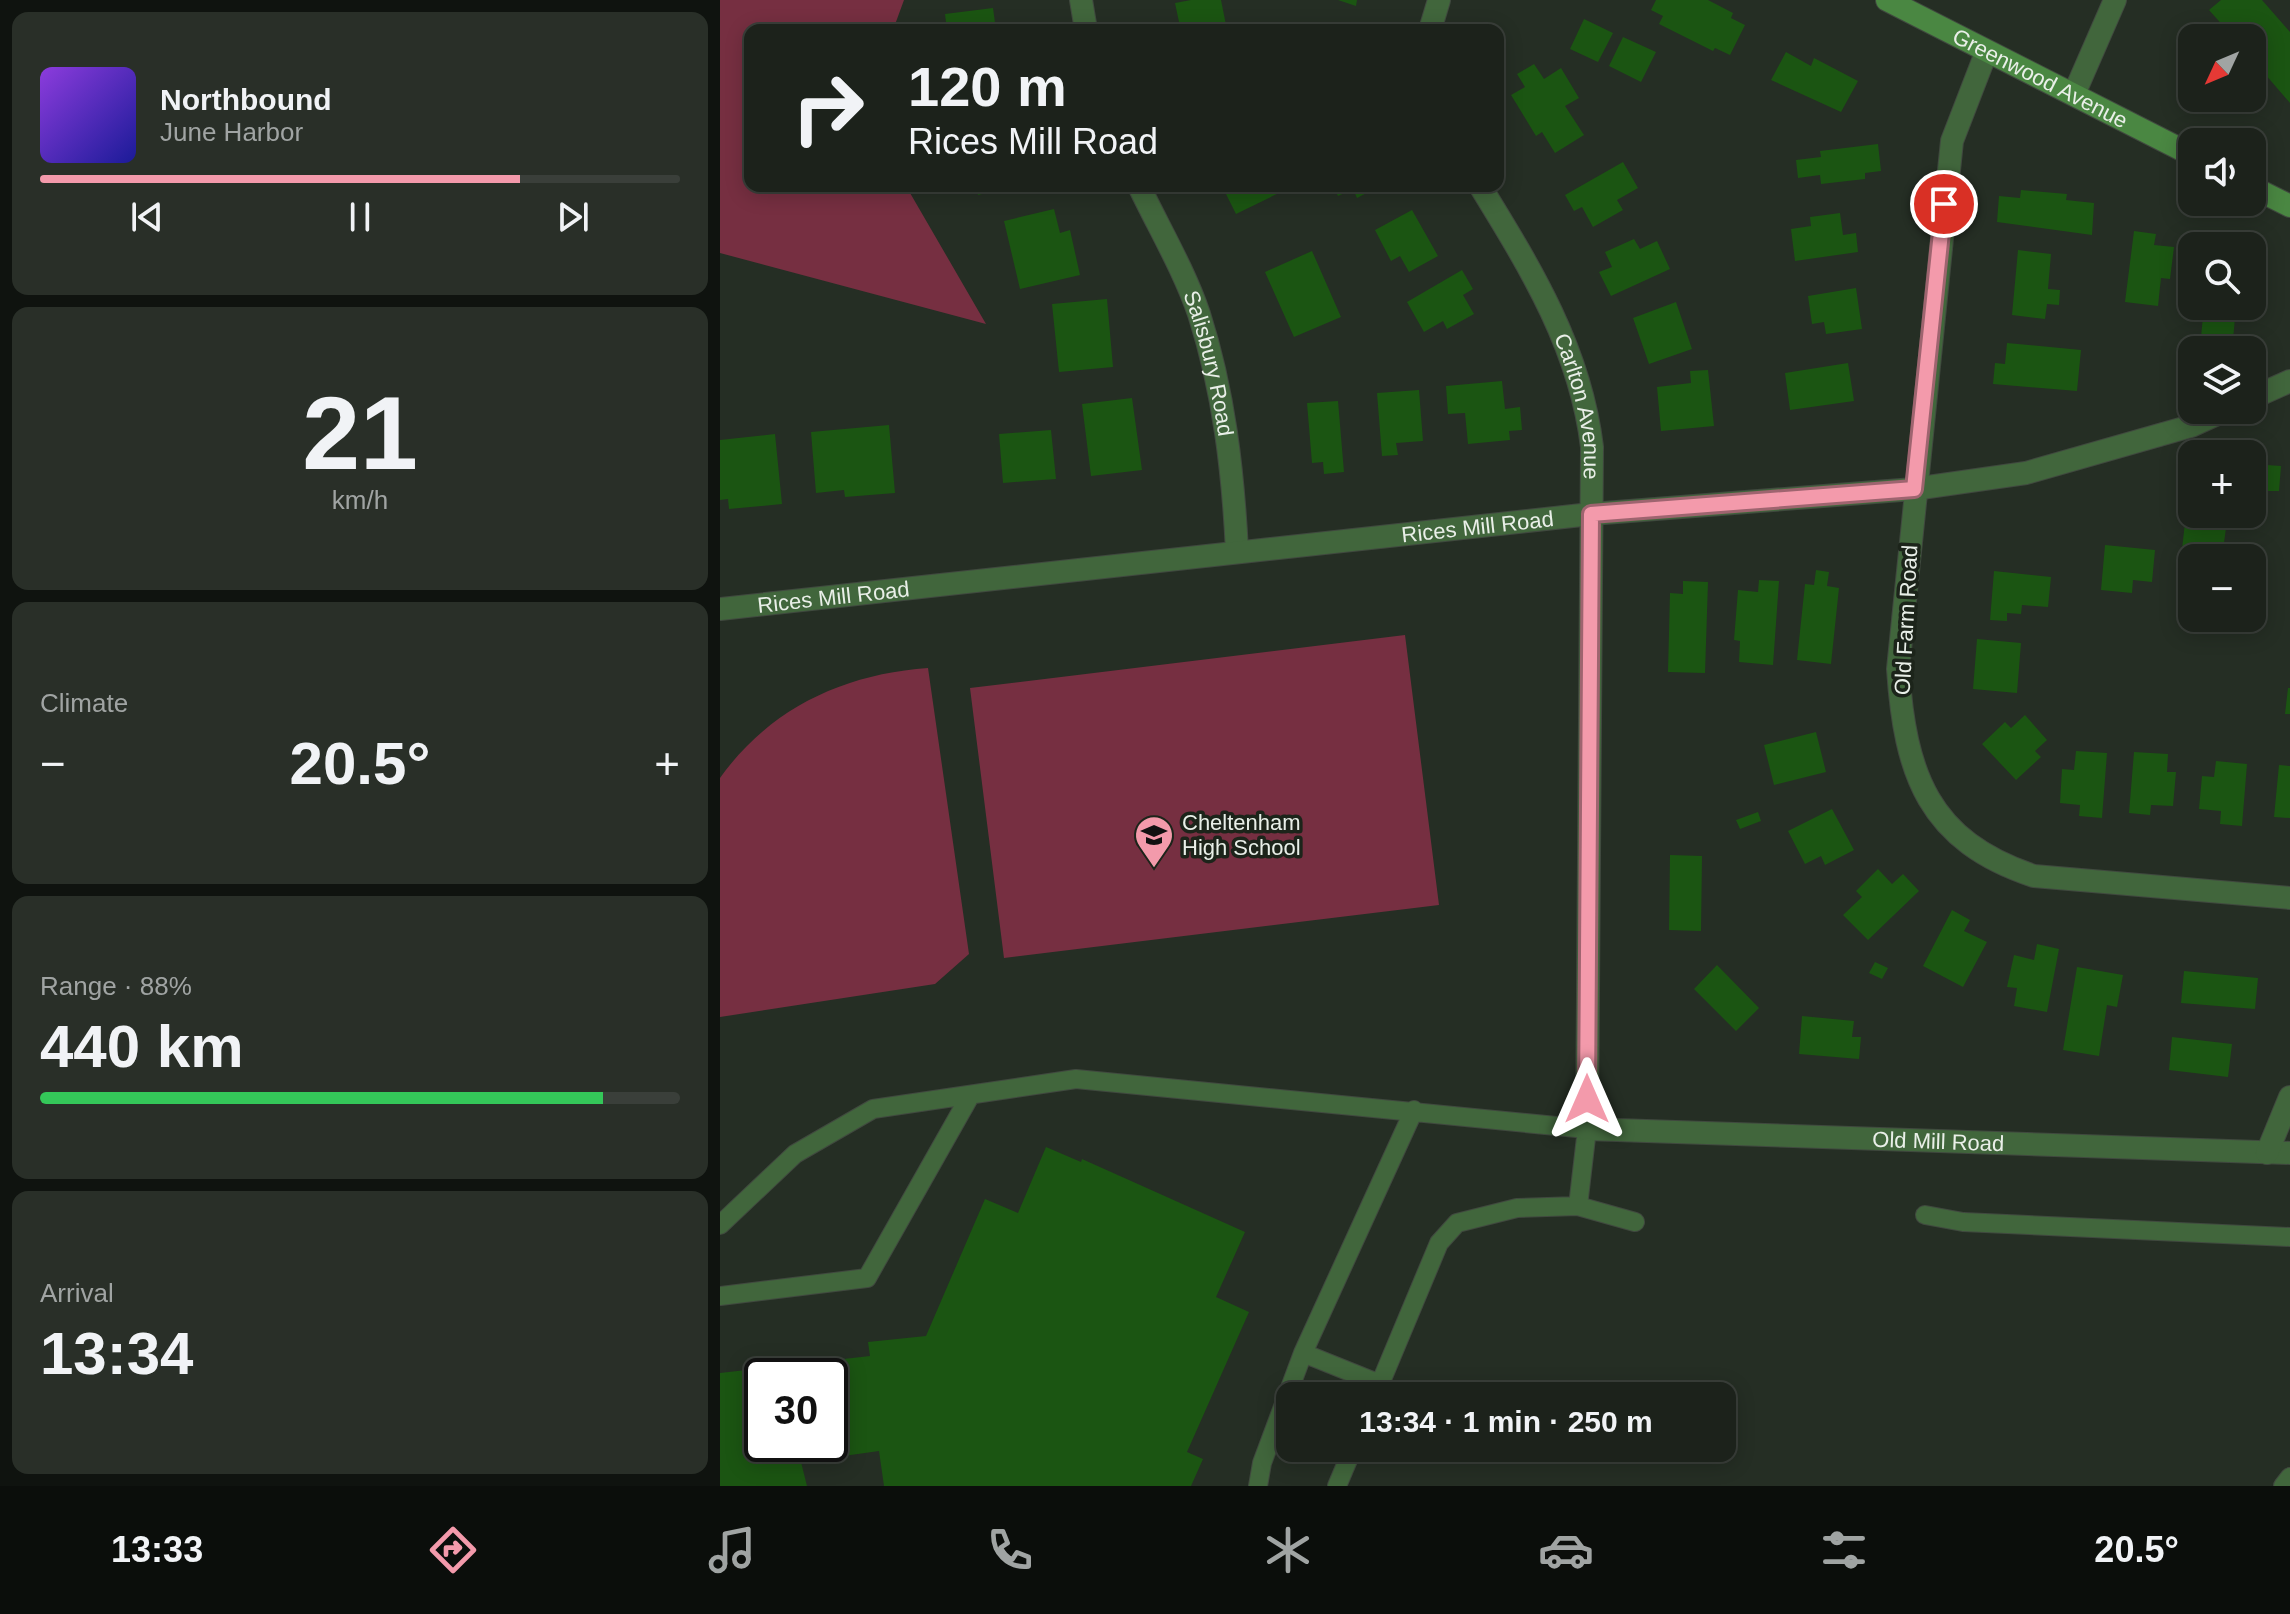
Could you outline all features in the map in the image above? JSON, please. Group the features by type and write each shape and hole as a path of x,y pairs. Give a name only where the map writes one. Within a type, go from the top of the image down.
{"main road":[{"name":"Greenwood Avenue","path":"1887,0 1986,53 2178,148"},
{"path":"2266,194 2290,206"}],"street":[{"path":"1081,0 1085,24"},
{"path":"1432,24 1439,0"},
{"path":"2074,94 2115,0"},
{"name":"Old Farm Road","path":"1986,53 1952,141 1898,669 1909,750 1929,806 1972,847 1998,864 2034,876 2290,898"},
{"name":"Salisbury Road","path":"1142,192 1199,316 1221,399 1233,470 1237,551"},
{"name":"Carlton Avenue","path":"1484,192 1534,272 1564,335 1587,407 1592,447 1587,1129"},
{"path":"2266,392 2290,381"},
{"name":"Rices Mill Road","path":"720,609 1591,514 1914,489 2026,473 2195,424"},
{"path":"2267,1153 2290,1097"},
{"name":"Old Mill Road","path":"1587,1129 2290,1153"}],"lane":[{"path":"720,1225 795,1154 873,1109 1076,1079 1587,1129 1578,1206"},
{"path":"720,1296 867,1278 970,1096"},
{"path":"1258,1486 1262,1463 1303,1353 1414,1110"},
{"path":"1381,1382 1439,1243 1457,1223 1517,1208 1578,1206 1635,1222"},
{"path":"1925,1215 1963,1222 2290,1237"},
{"path":"1303,1353 1362,1382"},
{"path":"1337,1486 1347,1462"},
{"path":"2283,1486 2290,1477"}],"shaded area":[{"path":"720,0 904,0 895,24 744,24 744,192 909,192 986,324 720,253"},
{"path":"1405,635 1439,905 1004,958 970,688"},
{"path":"928,668 969,954 935,984 720,1017 720,778 762,732 811,699 867,678"}],"building":[{"path":"1221,0 1226,24 1174,24 1179,22 1175,3"},
{"path":"1338,0 1357,0 1356,6"},
{"path":"1656,0 1708,0 1733,13 1731,18 1745,25 1730,55 1715,48 1713,51 1659,24 1663,16 1651,10"},
{"path":"2221,0 2262,0 2290,32 2290,103 2266,75 2266,24 2222,24 2209,10"},
{"path":"993,8 995,24 946,24 945,14"},
{"path":"1584,19 1613,33 1598,62 1570,49"},
{"path":"1623,37 1656,52 1641,82 1609,66"},
{"path":"1786,52 1811,66 1814,58 1858,81 1841,112 1771,80"},
{"path":"1534,64 1544,79 1561,68 1579,98 1565,106 1584,135 1555,153 1542,132 1536,136 1511,95 1525,87 1517,74"},
{"path":"1878,144 1881,171 1865,173 1865,179 1821,184 1820,175 1798,178 1796,160 1821,157 1820,151"},
{"path":"1623,162 1638,188 1617,200 1623,210 1593,227 1582,207 1574,211 1565,195"},
{"path":"2021,190 2067,194 2066,200 2094,203 2092,235 1997,222 1999,196 2020,198"},
{"path":"1225,192 1281,192 1236,214"},
{"path":"1354,192 1368,192 1357,198"},
{"path":"1054,209 1060,233 1070,230 1080,275 1020,289 1004,221"},
{"path":"1412,210 1438,256 1409,272 1400,256 1391,261 1375,230"},
{"path":"1840,213 1843,235 1856,233 1858,252 1795,261 1791,229 1811,226 1810,217"},
{"path":"2134,231 2156,234 2154,245 2174,247 2170,279 2161,278 2158,306 2125,302"},
{"path":"1634,239 1640,249 1657,241 1670,269 1611,296 1599,272 1612,267 1605,252"},
{"path":"2018,250 2051,254 2048,289 2060,290 2059,305 2047,304 2045,319 2012,315"},
{"path":"1312,251 1341,317 1294,337 1265,272"},
{"path":"1462,270 1473,289 1463,295 1474,314 1447,329 1443,321 1424,332 1407,302"},
{"path":"1856,288 1862,329 1826,334 1824,322 1812,324 1808,296"},
{"path":"1107,299 1113,367 1059,372 1052,304"},
{"path":"1676,302 1692,349 1649,364 1633,318"},
{"path":"2203,320 2235,320 2233,336 2201,336"},
{"path":"2007,343 2081,350 2077,391 1993,384 1995,363 2005,364"},
{"path":"1848,363 1854,401 1790,410 1785,373"},
{"path":"1708,370 1714,426 1661,431 1657,387 1691,383 1690,371"},
{"path":"1502,381 1505,409 1520,407 1522,430 1509,431 1510,440 1468,444 1465,413 1448,414 1446,386"},
{"path":"1419,390 1423,441 1396,443 1398,455 1382,456 1377,393"},
{"path":"1132,398 1142,470 1091,476 1082,404"},
{"path":"1338,401 1344,472 1324,474 1323,462 1312,463 1307,403"},
{"path":"889,425 895,493 845,497 844,490 816,493 811,432"},
{"path":"1051,430 1056,479 1003,483 999,434"},
{"path":"775,434 782,504 729,509 728,499 720,500 720,440"},
{"path":"2267,465 2281,466 2279,491 2266,491"},
{"path":"2184,528 2226,528 2224,544 2183,544"},
{"path":"2105,545 2155,550 2152,582 2133,580 2132,593 2101,590"},
{"path":"1816,570 1829,572 1827,586 1839,588 1831,664 1797,660 1805,584 1814,585"},
{"path":"1994,571 2051,577 2048,607 2022,605 2021,614 2007,613 2007,621 1990,620"},
{"path":"1759,580 1779,581 1773,665 1739,662 1740,641 1734,640 1738,590 1758,592"},
{"path":"1683,581 1708,582 1705,673 1668,672 1670,593 1683,594"},
{"path":"1977,639 2021,643 2017,693 1973,689"},
{"path":"2288,688 2290,714 2285,714"},
{"path":"2025,715 2047,740 2035,751 2041,757 2016,780 1982,744 2005,722 2011,728"},
{"path":"1816,732 1826,772 1774,785 1764,745"},
{"path":"2076,751 2107,753 2102,818 2079,816 2080,805 2060,803 2062,769 2074,770"},
{"path":"2134,752 2168,754 2167,772 2176,772 2173,806 2151,805 2150,815 2129,813"},
{"path":"2216,761 2247,764 2242,826 2220,824 2221,811 2199,809 2202,776 2214,777"},
{"path":"2279,765 2290,766 2290,818 2274,817"},
{"path":"1832,809 1854,850 1825,865 1821,856 1805,864 1788,831"},
{"path":"1758,812 1761,821 1740,829 1736,820"},
{"path":"1670,855 1702,856 1701,931 1669,930"},
{"path":"1878,869 1892,884 1903,874 1919,891 1868,940 1843,915 1862,897 1856,891"},
{"path":"1952,910 1970,920 1964,931 1987,942 1963,987 1923,966"},
{"path":"2037,944 2059,949 2047,1012 2014,1006 2017,988 2007,987 2014,955 2034,960"},
{"path":"1875,962 1888,968 1882,979 1869,973"},
{"path":"1717,965 1759,1008 1736,1031 1694,989"},
{"path":"2077,967 2123,975 2117,1007 2107,1005 2099,1056 2063,1050"},
{"path":"2184,971 2258,978 2255,1009 2181,1003"},
{"path":"1802,1016 1854,1021 1852,1037 1861,1037 1859,1059 1799,1054"},
{"path":"2172,1037 2232,1044 2228,1077 2169,1070"},
{"path":"1046,1147 1081,1162 1082,1159 1245,1232 1216,1297 1249,1312 1187,1452 1203,1459 1191,1486 884,1486 879,1451 848,1455 848,1358 870,1356 868,1342 926,1336 985,1199 1018,1213"},
{"path":"744,1370 744,1462 801,1462 807,1486 720,1486 720,1373"}],"place":[{"name":"Cheltenham High School","path":"1154,869"}],"route":[{"path":"1587,1099 1591,514 1914,489 1944,204"}]}
